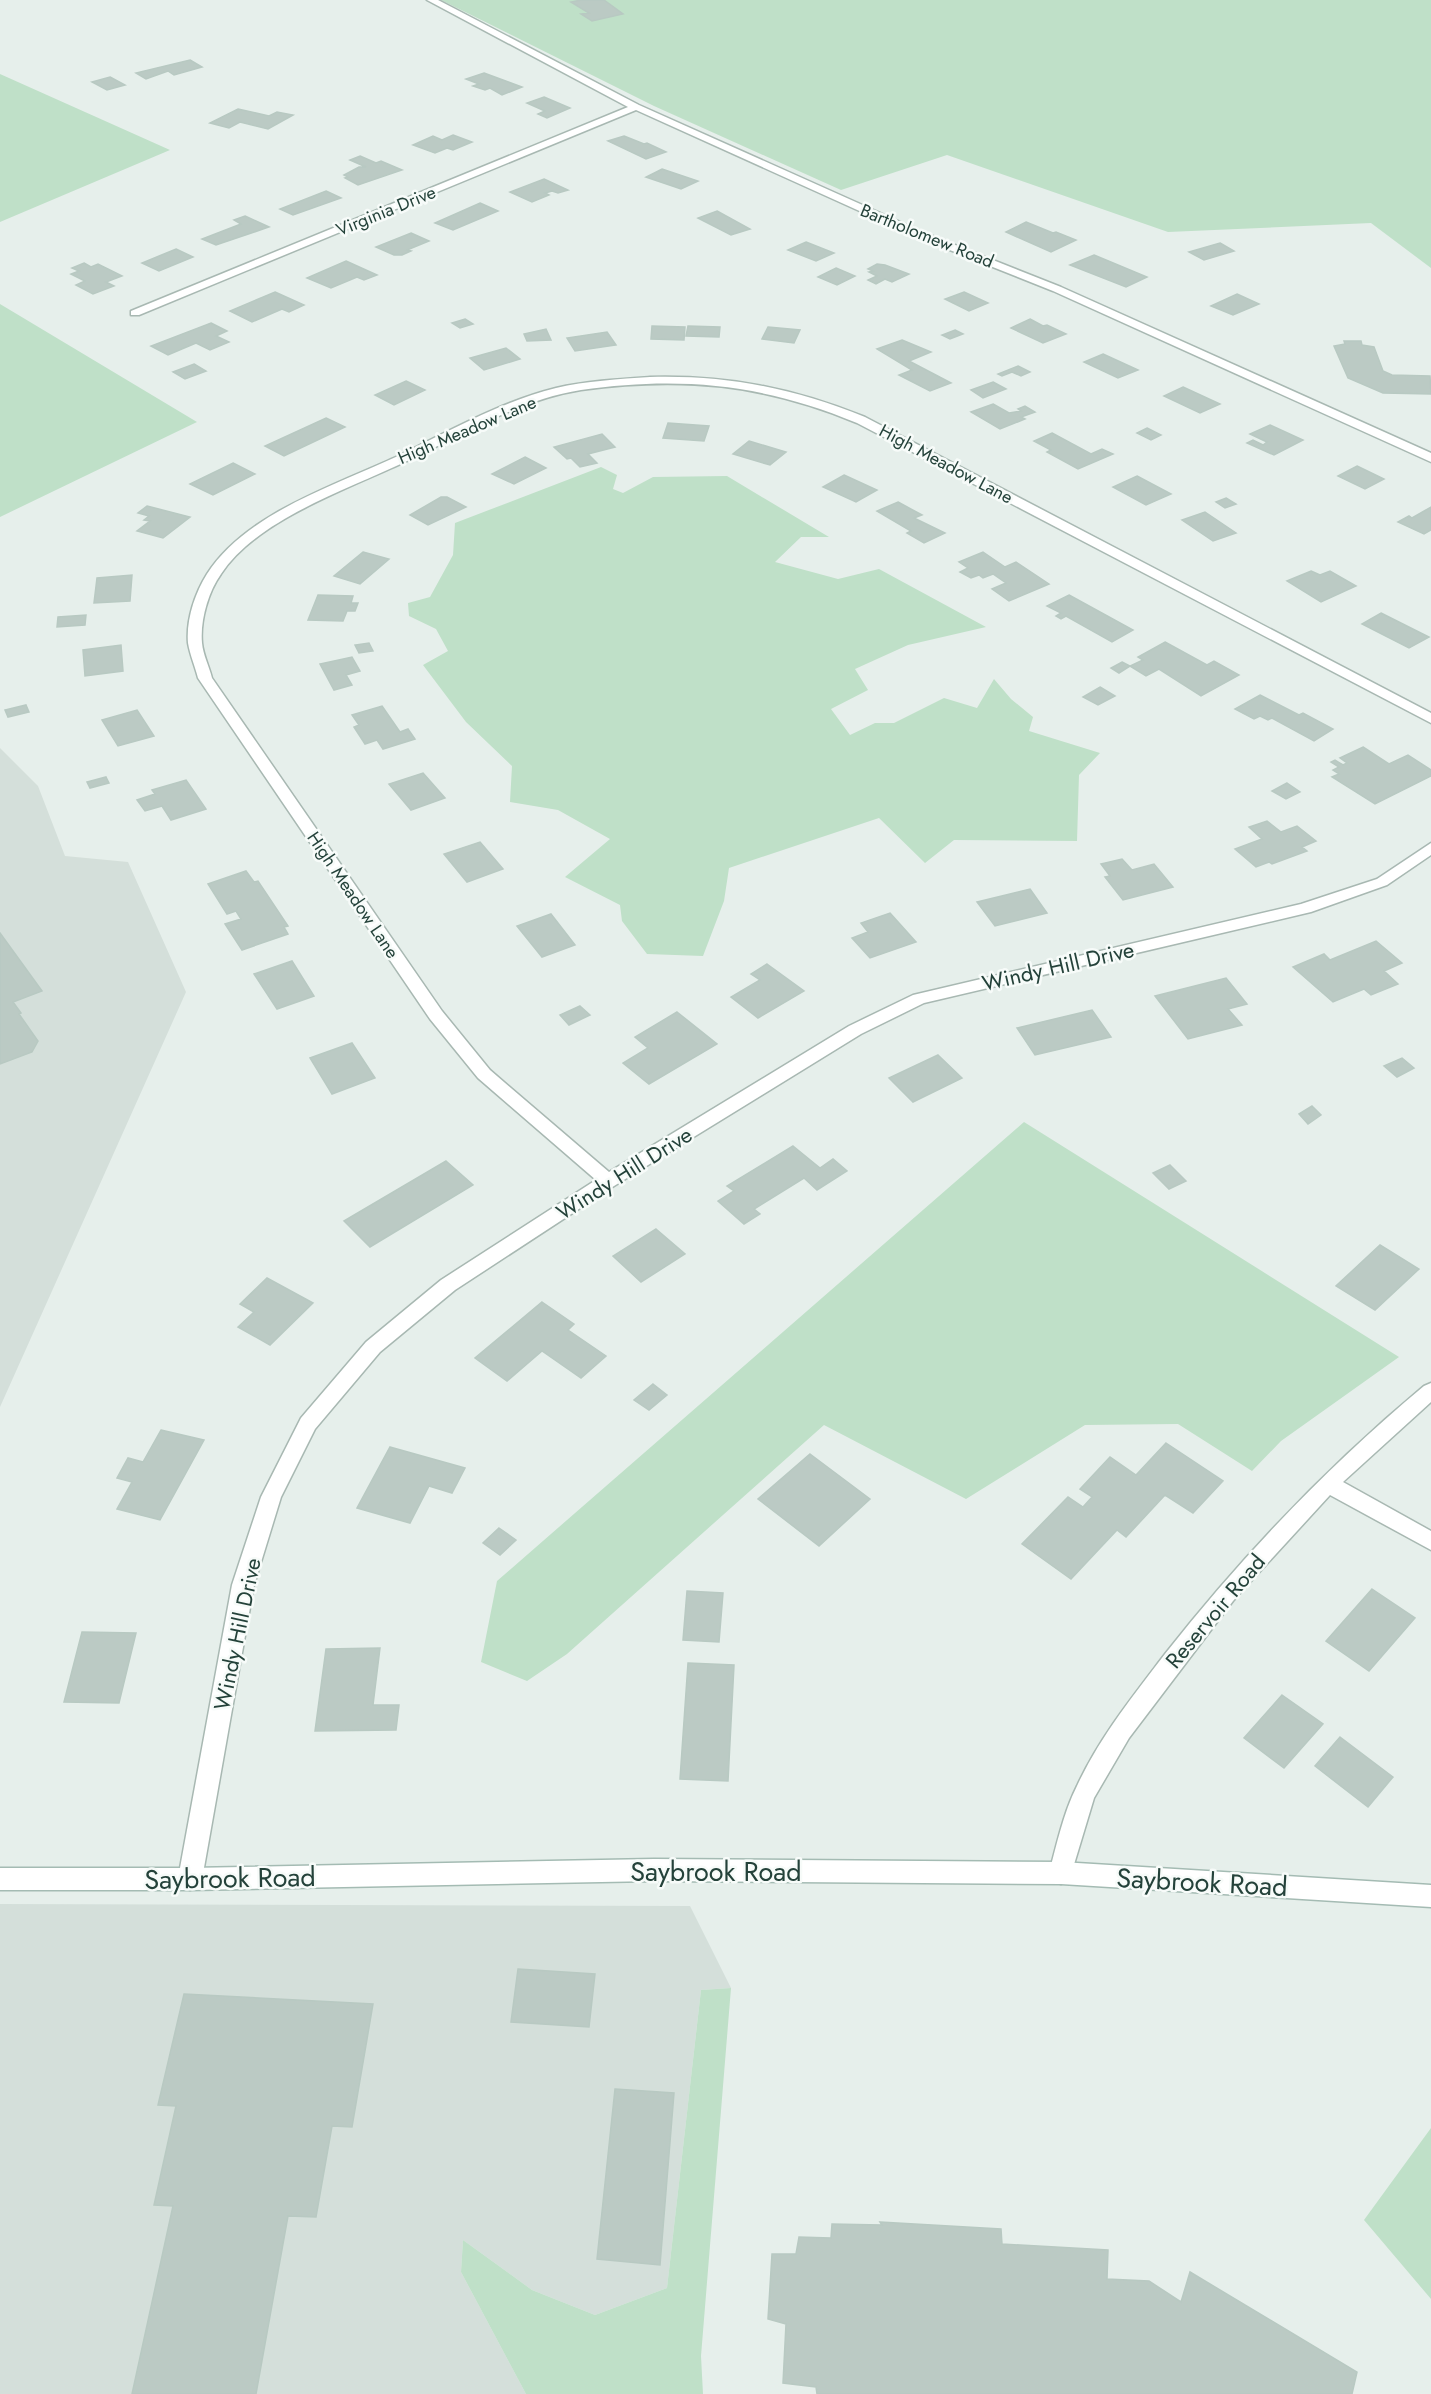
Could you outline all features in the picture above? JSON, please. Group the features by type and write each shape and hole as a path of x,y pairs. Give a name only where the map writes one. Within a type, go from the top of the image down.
{"street":[{"name":"Bartholomew Road","path":"431,0 636,107 921,235 1057,289 1431,458"},
{"name":"Virginia Drive","path":"135,313 636,107"},
{"name":"High Meadow Lane","path":"608,1181 484,1074 436,1015 205,678 195,640 199,606 217,568 250,537 296,509 480,420 524,403 578,388 642,381 702,381 764,388 817,402 861,420 1431,719"},
{"name":"Windy Hill Drive","path":"190,1879 243,1585 271,1497 308,1424 373,1347 448,1285 608,1181 855,1030 919,999 1305,908 1382,882 1431,848"},
{"name":"Reservoir Road","path":"1060,1873 1083,1798 1098,1767 1120,1733 1201,1624 1328,1484 1366,1446 1431,1391"},
{"path":"1328,1484 1431,1541"},
{"name":"Saybrook Road","path":"0,1879 190,1879 654,1870 1060,1873 1431,1896"}],"shaded area":[{"path":"0,748 38,786 65,856 128,862 186,992 0,1407"},
{"path":"0,1904 690,1906 731,1988 701,1990 667,2288 595,2315 532,2290 463,2240 461,2272 526,2394 0,2394"}],"green space":[{"path":"441,0 1431,0 1431,268 1371,223 1168,232 947,155 841,190 654,106"},
{"path":"0,74 170,150 0,222"},
{"path":"0,304 197,422 0,517"},
{"path":"601,467 617,475 613,489 623,493 653,477 727,476 829,537 801,537 775,562 838,579 879,569 986,627 908,645 855,669 868,690 831,709 850,735 875,723 894,723 944,698 977,708 994,679 1011,699 1033,717 1029,731 1100,753 1079,775 1077,841 954,840 925,863 879,818 729,868 724,901 703,956 647,954 622,921 620,905 565,877 610,839 558,810 510,802 512,766 466,722 423,665 448,651 436,629 409,616 408,603 430,597 453,555 455,523"},
{"path":"1024,1122 1399,1357 1281,1441 1252,1471 1178,1424 1085,1425 966,1499 824,1425 567,1654 527,1681 481,1662 497,1581"},
{"path":"731,1988 701,2356 703,2394 526,2394 461,2272 463,2240 532,2290 595,2315 667,2288 701,1990"},
{"path":"1431,2128 1431,2299 1364,2220"}],"building":[{"path":"604,0 623,14 592,21 581,14 589,13 571,2"},
{"path":"190,60 202,67 174,75 168,71 146,79 136,73"},
{"path":"484,73 522,87 502,95 490,88 485,90 473,86 479,84 466,79"},
{"path":"110,77 125,85 107,90 92,82"},
{"path":"544,97 570,108 547,118 538,114 545,111 527,103"},
{"path":"238,109 269,116 277,112 293,115 268,129 240,122 229,128 210,123"},
{"path":"453,135 472,142 453,150 447,148 435,153 413,145 433,136 442,140"},
{"path":"624,136 666,152 646,159 608,141"},
{"path":"360,156 376,163 381,161 402,170 358,185 345,178 348,177 344,175 359,167 366,167 350,160"},
{"path":"662,169 698,181 681,189 646,177"},
{"path":"544,179 568,190 545,193 549,195 532,202 510,192"},
{"path":"326,191 341,198 293,215 280,209"},
{"path":"480,203 498,211 453,230 435,223"},
{"path":"717,211 750,229 731,235 698,218"},
{"path":"245,216 269,227 216,245 202,239 241,224 234,220"},
{"path":"1026,222 1076,240 1051,252 1006,232"},
{"path":"411,233 429,241 407,250 411,251 402,255 394,255 376,247"},
{"path":"806,242 834,253 816,261 788,250"},
{"path":"1220,243 1234,251 1204,260 1189,252"},
{"path":"176,249 193,257 159,271 142,263"},
{"path":"1094,255 1147,277 1126,287 1070,265"},
{"path":"346,261 377,275 364,280 357,277 331,288 307,278"},
{"path":"84,263 91,267 98,264 122,276 106,282 114,286 93,294 76,285 85,281 71,274 79,271 72,268"},
{"path":"877,264 909,274 892,282 885,279 876,284 868,280 877,276 868,269"},
{"path":"836,268 855,276 837,285 818,277"},
{"path":"275,292 304,305 289,312 282,309 252,322 230,311"},
{"path":"964,292 988,303 969,311 945,299"},
{"path":"1237,294 1259,304 1233,315 1211,306"},
{"path":"465,319 473,324 460,328 452,323"},
{"path":"1030,319 1066,334 1043,343 1011,328"},
{"path":"211,323 227,331 216,336 229,342 210,350 196,343 168,355 151,346"},
{"path":"652,326 685,327 684,340 651,339"},
{"path":"688,326 720,327 719,337 686,336"},
{"path":"768,327 800,330 794,343 762,339"},
{"path":"546,329 551,340 527,341 524,334"},
{"path":"955,330 963,334 950,339 942,335"},
{"path":"607,332 616,345 575,351 567,338"},
{"path":"902,340 931,352 909,361 951,383 930,391 899,375 912,370 877,349"},
{"path":"1344,341 1361,341 1362,345 1374,347 1383,371 1392,375 1430,376 1431,394 1383,393 1348,378 1334,346 1345,344"},
{"path":"506,348 520,359 484,370 470,358"},
{"path":"1103,354 1138,370 1118,378 1084,362"},
{"path":"194,364 206,371 185,379 173,372"},
{"path":"1018,366 1030,372 1021,376 1012,372 1002,376 998,374"},
{"path":"406,381 425,390 394,405 375,395"},
{"path":"993,382 1006,389 983,398 971,390"},
{"path":"1183,387 1220,404 1200,413 1164,396"},
{"path":"993,404 1009,413 1021,411 1018,409 1025,406 1035,412 1021,417 1025,419 1000,429 971,412"},
{"path":"326,418 345,427 284,456 265,446"},
{"path":"668,423 709,426 704,441 663,438"},
{"path":"1270,425 1303,440 1274,455 1247,443 1253,440 1263,445 1267,442 1250,434"},
{"path":"1147,428 1161,435 1151,440 1137,433"},
{"path":"1052,433 1091,454 1102,449 1113,454 1078,469 1047,452 1051,450 1034,441"},
{"path":"602,434 615,447 588,454 597,463 580,467 554,447"},
{"path":"749,441 786,452 770,465 733,454"},
{"path":"525,457 546,468 514,484 492,474"},
{"path":"233,463 255,474 213,495 190,484"},
{"path":"1357,466 1384,479 1365,489 1338,476"},
{"path":"844,475 877,490 856,502 823,487"},
{"path":"1137,476 1171,494 1146,505 1113,487"},
{"path":"441,497 447,497 466,507 428,525 410,515"},
{"path":"1226,498 1236,504 1225,508 1216,502"},
{"path":"898,502 922,515 914,518 945,533 924,543 907,533 911,531 877,511"},
{"path":"147,506 190,517 163,538 137,531 150,521 144,520 149,516 138,513"},
{"path":"1431,507 1431,530 1424,534 1398,522 1409,516 1412,518"},
{"path":"1205,512 1236,533 1213,541 1182,520"},
{"path":"363,552 389,559 360,584 334,576"},
{"path":"983,552 1005,567 1016,562 1049,584 1009,601 992,589 1006,583 993,574 983,578 979,575 971,578 960,572 968,568 959,562"},
{"path":"1311,571 1320,575 1330,571 1356,586 1321,602 1287,581"},
{"path":"132,575 130,601 94,603 97,578"},
{"path":"318,595 353,596 351,603 358,603 355,611 347,611 343,621 308,620"},
{"path":"1069,595 1133,630 1112,642 1066,616 1061,619 1056,616 1061,613 1047,606"},
{"path":"1381,613 1429,637 1409,648 1362,624"},
{"path":"86,615 85,625 57,627 58,617"},
{"path":"1165,642 1207,665 1214,661 1239,675 1201,696 1159,669 1146,676 1130,666 1143,660 1138,657"},
{"path":"369,643 373,651 359,653 355,645"},
{"path":"121,645 123,671 85,676 83,650"},
{"path":"352,657 360,671 346,675 352,685 334,690 320,664"},
{"path":"1122,662 1130,666 1119,673 1111,668"},
{"path":"1100,687 1115,696 1098,705 1083,697"},
{"path":"1260,695 1299,715 1303,713 1333,729 1314,741 1272,718 1268,720 1260,716 1254,719 1235,709"},
{"path":"26,705 29,712 8,717 5,710"},
{"path":"382,706 400,732 408,729 415,739 383,749 377,740 365,744 354,727 359,725 352,715"},
{"path":"137,710 154,736 118,746 102,720"},
{"path":"1363,747 1389,764 1408,755 1431,770 1431,776 1375,804 1332,777 1339,774 1333,770 1339,767 1331,762 1335,760 1343,765 1347,763 1340,758"},
{"path":"423,773 445,798 411,810 389,784"},
{"path":"106,777 109,783 90,788 87,782"},
{"path":"186,780 206,809 171,820 162,806 145,811 137,800 155,794 152,790"},
{"path":"1287,783 1300,792 1286,799 1272,791"},
{"path":"1267,821 1281,832 1297,826 1316,841 1302,847 1307,851 1272,864 1269,862 1256,867 1235,849 1262,839 1249,827"},
{"path":"480,842 503,869 467,882 444,854"},
{"path":"1122,859 1132,870 1154,864 1173,887 1123,900 1105,877 1110,876 1101,864"},
{"path":"246,871 254,882 258,881 288,926 284,927 288,934 242,950 225,924 241,919 236,911 227,914 208,884"},
{"path":"1030,889 1047,913 995,926 977,902"},
{"path":"890,913 916,942 870,958 852,938 868,932 861,923"},
{"path":"551,914 575,945 542,957 517,926"},
{"path":"0,933 42,991 13,1002 38,1041 32,1052 0,1064"},
{"path":"1376,941 1402,963 1384,971 1398,984 1371,995 1364,989 1333,1002 1293,967 1324,954 1330,960"},
{"path":"292,961 314,996 277,1009 254,974"},
{"path":"767,964 804,991 758,1018 731,997 760,980 751,974"},
{"path":"1226,978 1247,1004 1228,1009 1242,1025 1188,1039 1155,996"},
{"path":"580,1006 590,1015 569,1025 560,1015"},
{"path":"1092,1010 1111,1037 1035,1055 1017,1028"},
{"path":"677,1012 717,1044 649,1084 623,1063 648,1048 635,1037"},
{"path":"352,1043 375,1078 332,1094 310,1058"},
{"path":"938,1055 962,1078 913,1102 889,1078"},
{"path":"1402,1058 1414,1068 1397,1077 1384,1066"},
{"path":"1312,1106 1321,1115 1308,1124 1299,1114"},
{"path":"793,1146 820,1168 833,1159 847,1171 817,1190 804,1178 754,1209 760,1214 744,1224 718,1201 734,1191 727,1186"},
{"path":"446,1161 473,1185 370,1247 344,1221"},
{"path":"1170,1165 1186,1181 1169,1189 1153,1173"},
{"path":"656,1229 685,1254 641,1282 613,1256"},
{"path":"1380,1245 1419,1269 1375,1310 1336,1286"},
{"path":"267,1278 313,1303 270,1345 238,1327 254,1312 240,1304"},
{"path":"542,1302 574,1324 568,1330 606,1356 581,1378 542,1351 507,1381 475,1358"},
{"path":"653,1384 667,1395 649,1410 634,1400"},
{"path":"161,1430 204,1440 160,1520 117,1509 132,1482 117,1478 128,1458 143,1462"},
{"path":"1166,1443 1223,1481 1193,1513 1165,1495 1126,1537 1117,1530 1071,1579 1022,1544 1068,1497 1083,1507 1092,1497 1080,1489 1110,1457 1136,1475"},
{"path":"390,1447 465,1468 452,1493 429,1486 410,1523 357,1508"},
{"path":"810,1454 870,1499 819,1546 758,1499"},
{"path":"499,1528 516,1540 500,1555 483,1543"},
{"path":"1372,1589 1415,1618 1369,1671 1326,1641"},
{"path":"687,1591 723,1593 719,1642 683,1640"},
{"path":"82,1632 136,1633 119,1703 64,1702"},
{"path":"380,1648 373,1705 399,1705 396,1730 315,1731 326,1649"},
{"path":"688,1663 734,1665 728,1781 680,1779"},
{"path":"1282,1695 1323,1724 1284,1768 1244,1738"},
{"path":"1340,1737 1393,1777 1368,1807 1315,1766"},
{"path":"518,1969 595,1974 589,2027 511,2022"},
{"path":"184,1994 373,2004 352,2127 332,2126 316,2217 288,2216 256,2394 132,2394 173,2206 154,2205 176,2106 158,2105"},
{"path":"615,2089 674,2093 660,2265 597,2259"},
{"path":"880,2222 1001,2229 1002,2244 1108,2250 1107,2279 1149,2281 1181,2302 1190,2272 1357,2372 1352,2394 817,2394 816,2387 783,2383 786,2324 768,2319 772,2254 796,2254 799,2237 831,2238 832,2224 882,2225"}]}
